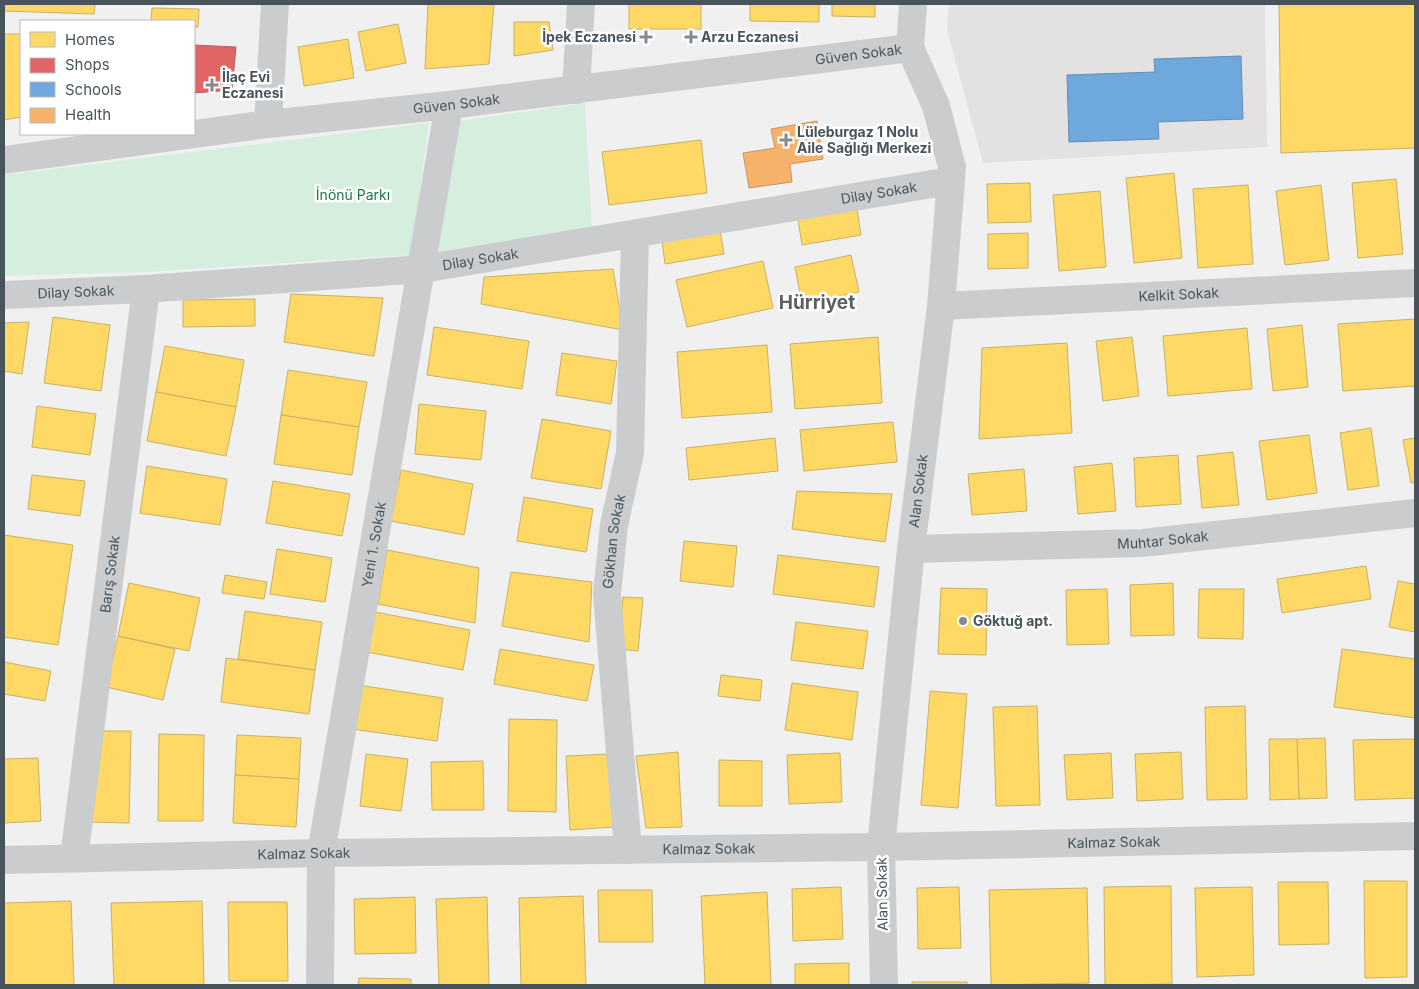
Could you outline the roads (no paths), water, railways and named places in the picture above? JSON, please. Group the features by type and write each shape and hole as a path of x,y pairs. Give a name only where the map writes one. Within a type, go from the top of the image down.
{"street":[{"path":"268,124 275,4"},
{"path":"576,90 581,4"},
{"name":"Alan Sokak","path":"884,985 881,847 911,549 941,306 952,167 936,106 910,48 913,4"},
{"name":"Güven Sokak","path":"195,134 268,124 576,90 910,48"},
{"name":"Yeni 1. Sokak","path":"320,985 321,853 449,105"},
{"name":"Güven Sokak","path":"4,160 187,135"},
{"name":"Dilay Sokak","path":"4,295 146,289 422,269 950,181"},
{"name":"Gökhan Sokak","path":"628,850 607,594 614,525 630,453 635,234"},
{"name":"Kelkit Sokak","path":"941,306 1415,283"},
{"name":"Barış Sokak","path":"74,858 146,289"},
{"name":"Muhtar Sokak","path":"911,549 1142,544 1415,513"},
{"name":"Kalmaz Sokak","path":"4,860 321,853 881,847 1415,836"}],"place":[{"name":"İpek Eczanesi","path":"646,37"},
{"name":"Arzu Eczanesi","path":"691,37"},
{"name":"İlaç Evi Eczanesi","path":"212,85"},
{"name":"Lüleburgaz 1 Nolu Aile Sağlığı Merkezi","path":"786,140"},
{"name":"Göktuğ apt.","path":"963,621"}],"district":[{"name":"Hürriyet","path":"817,302"}],"park label":[{"name":"İnönü Parkı","path":"353,195"}]}
